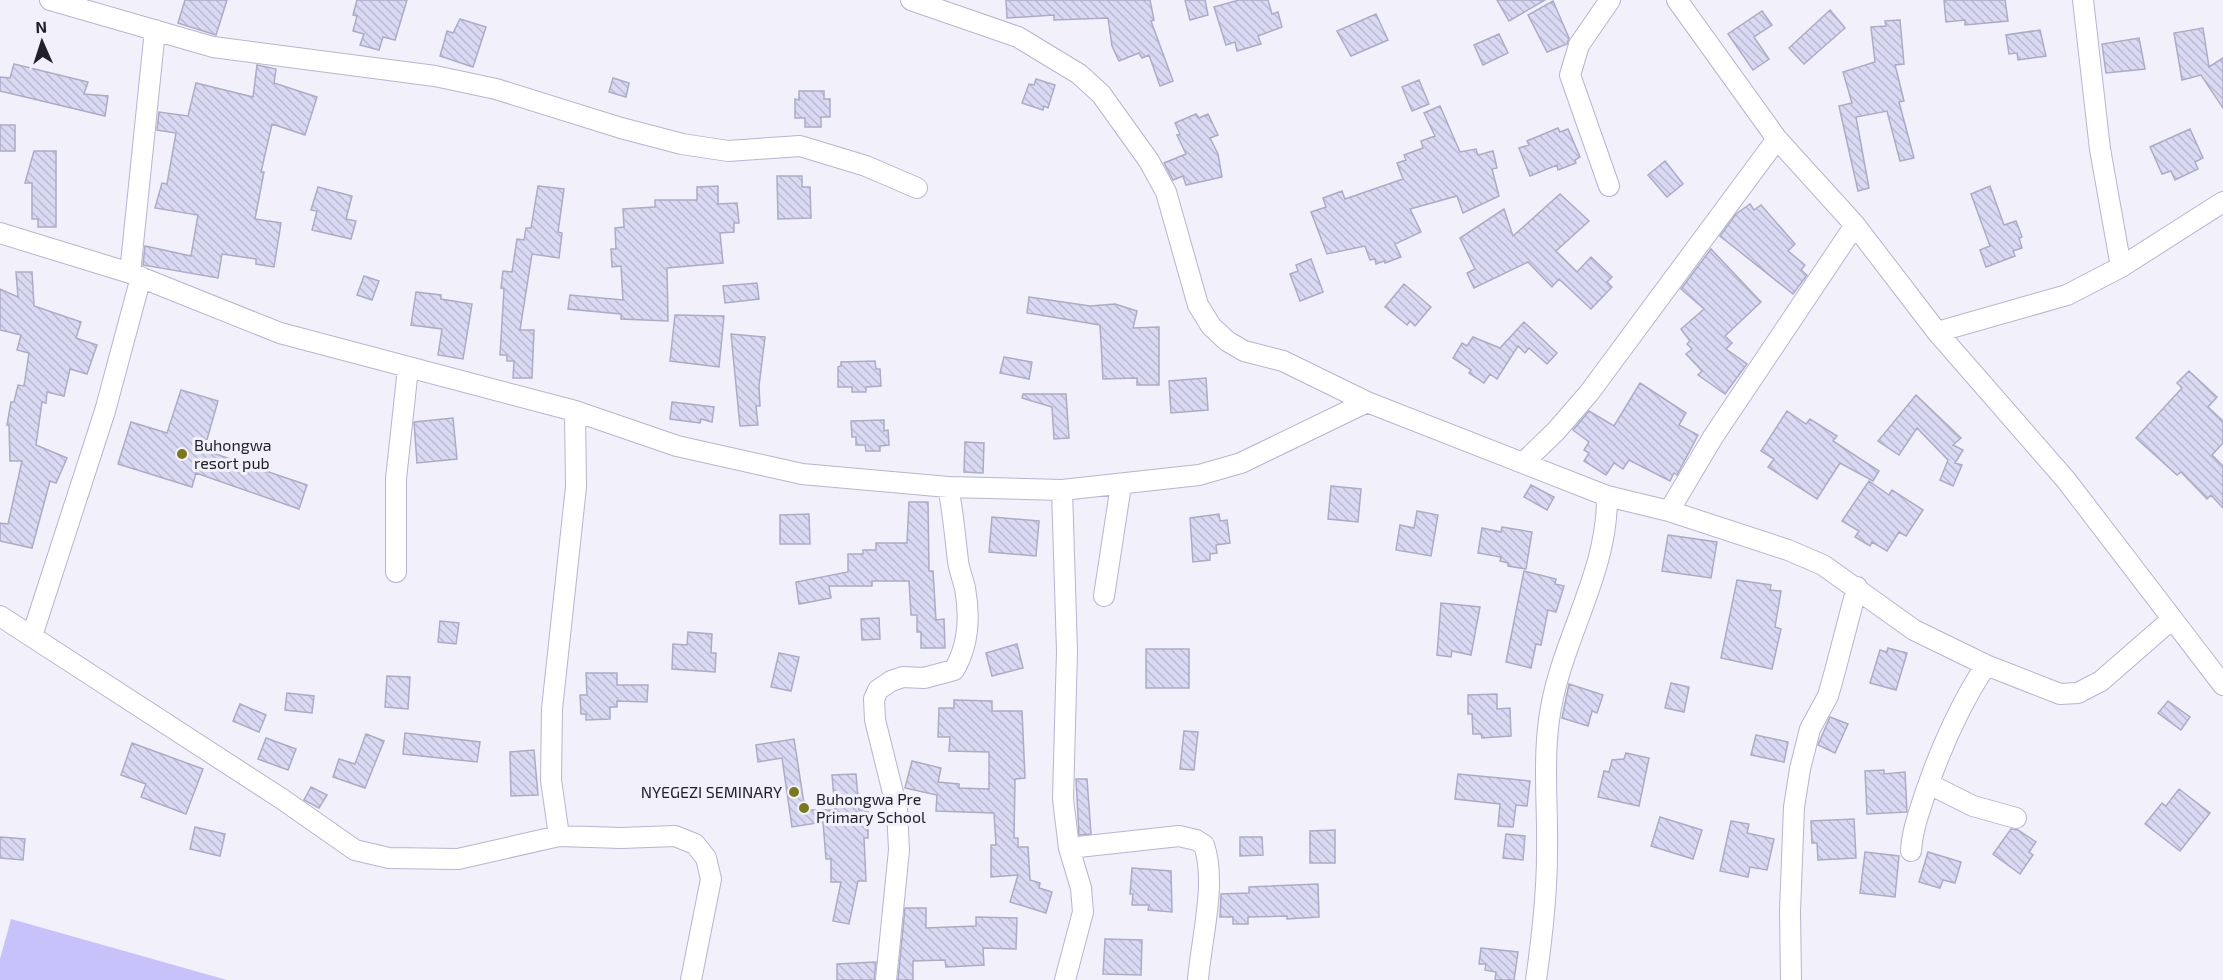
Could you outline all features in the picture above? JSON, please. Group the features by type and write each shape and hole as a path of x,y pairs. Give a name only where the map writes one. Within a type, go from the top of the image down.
{"street":[{"path":"50,0 213,47 435,76 496,89 621,128 682,144 728,151 800,146 866,166 917,188"},
{"path":"911,0 1018,38 1079,74 1101,94 1118,115 1166,192 1198,305 1211,326 1227,341 1244,351 1283,361 1367,402 1607,496 1669,511 1788,550 1823,565 1857,587 1914,630 1986,665 2060,694 2078,693 2101,681 2171,620"},
{"path":"1608,186 1570,75 1579,45 1610,0"},
{"path":"1677,0 1777,139 1855,225 1937,332 2066,480 2223,685"},
{"path":"2083,0 2100,149 2121,267"},
{"path":"32,636 105,411 136,275 155,30"},
{"path":"1523,463 1556,431 1589,393 1777,139"},
{"path":"1937,332 2067,295 2121,267 2223,202"},
{"path":"1669,511 1713,437 1855,225"},
{"path":"0,233 136,275 280,333 575,411 677,446 745,464 802,474 948,486 1062,490 1121,485 1199,475 1241,463 1367,402"},
{"path":"396,572 396,479 408,368"},
{"path":"559,836 551,780 552,709 576,487 575,411"},
{"path":"1104,596 1121,485"},
{"path":"886,980 899,850 897,809 875,720 874,699 878,690 891,681 940,675 954,670 961,658 968,624 967,604 958,564 955,518 948,486"},
{"path":"1062,490 1066,651 1063,799 1069,848 1081,888 1083,912 1065,980"},
{"path":"1536,980 1547,854 1548,721 1558,672 1584,609 1600,557 1608,524 1607,496"},
{"path":"1791,980 1790,911 1794,807 1800,769 1810,729 1830,688 1857,587"},
{"path":"0,616 282,799 355,850 389,858 458,860 559,836 621,838 675,836 695,844 706,858 711,879 691,980"},
{"path":"1911,851 1912,833 1940,748 1965,698 1986,665"},
{"path":"1929,784 1973,806 2016,818"},
{"path":"1069,848 1179,836 1196,840 1204,845 1208,865 1207,894 1198,980"}],"shaded area":[{"path":"11,919 227,980 0,980 0,959"}],"building":[{"path":"185,0 227,0 216,35 178,23"},
{"path":"357,0 407,0 395,40 383,37 379,50 360,45 364,34 353,31 357,16 353,15"},
{"path":"1006,0 1150,0 1154,20 1151,21 1173,81 1160,86 1149,55 1142,58 1139,53 1119,61 1112,46 1108,18 1054,20 1054,15 1007,18"},
{"path":"1185,0 1205,0 1208,15 1190,20"},
{"path":"1239,0 1268,0 1272,14 1278,12 1282,27 1258,36 1261,44 1237,51 1235,42 1226,45 1214,7"},
{"path":"1497,0 1545,0 1509,21"},
{"path":"1944,0 2005,0 2008,21 1965,25 1965,20 1946,22"},
{"path":"1553,1 1569,38 1567,44 1547,52 1528,15"},
{"path":"1830,10 1845,28 1804,64 1789,48"},
{"path":"1762,11 1772,25 1754,37 1769,59 1753,70 1728,34"},
{"path":"1376,14 1388,40 1351,56 1337,31"},
{"path":"460,19 486,27 473,67 440,56 447,31 453,33"},
{"path":"1900,20 1904,64 1895,65 1904,101 1899,102 1914,158 1900,161 1887,111 1856,117 1869,188 1858,191 1839,106 1852,103 1843,72 1875,62 1871,27 1886,26 1885,21"},
{"path":"2203,28 2209,67 2223,58 2223,108 2201,75 2182,80 2174,33"},
{"path":"2040,30 2046,56 2018,60 2017,53 2009,54 2006,35"},
{"path":"1499,34 1508,53 1483,65 1474,45"},
{"path":"2139,38 2145,69 2106,73 2102,44"},
{"path":"14,64 88,82 84,94 108,96 105,116 0,91 0,77 10,78"},
{"path":"257,65 276,69 274,83 317,97 305,135 272,124 261,172 264,172 255,219 281,223 274,267 256,264 256,259 222,254 218,278 143,265 145,246 191,256 198,215 155,208 162,183 167,184 176,133 157,130 159,112 188,116 196,83 253,97"},
{"path":"613,78 629,83 626,97 609,92"},
{"path":"1036,79 1055,85 1048,108 1044,106 1043,110 1022,103 1029,84 1034,85"},
{"path":"1419,80 1429,104 1412,111 1402,87"},
{"path":"799,91 824,91 824,99 830,99 830,117 821,117 821,127 805,127 805,118 795,118 795,99 799,100"},
{"path":"1440,106 1460,152 1476,149 1478,155 1493,151 1497,168 1492,169 1499,196 1463,213 1457,196 1410,209 1421,232 1395,244 1401,257 1385,263 1384,261 1376,264 1375,259 1370,260 1365,246 1327,254 1311,212 1326,207 1323,198 1342,191 1345,199 1403,179 1397,163 1406,160 1404,155 1423,148 1421,141 1435,136 1424,113"},
{"path":"1196,114 1199,118 1208,114 1218,135 1210,138 1218,154 1222,177 1186,185 1183,176 1173,180 1164,163 1186,154 1177,135 1180,134 1175,123"},
{"path":"0,125 15,125 15,151 0,151"},
{"path":"1558,128 1560,132 1568,129 1580,157 1575,160 1576,163 1558,170 1557,165 1530,176 1519,148 1529,145 1527,141"},
{"path":"2190,129 2203,158 2195,162 2198,169 2175,180 2171,171 2162,174 2150,147"},
{"path":"34,151 56,151 56,227 38,227 38,219 32,219 32,183 25,183"},
{"path":"1665,161 1683,184 1667,197 1648,175"},
{"path":"777,176 802,176 802,187 810,187 811,218 778,219"},
{"path":"538,186 564,189 558,232 562,233 559,258 532,254 520,330 534,330 532,378 513,378 514,361 507,361 507,355 500,355 503,271 512,272 517,239 524,240 526,228 531,228"},
{"path":"718,186 718,204 737,203 739,223 734,223 734,232 720,233 723,263 667,268 668,321 621,319 621,314 568,309 570,295 623,300 621,266 612,267 611,249 616,249 615,228 624,227 623,209 655,207 655,200 697,200 697,187"},
{"path":"1990,186 2004,225 2016,221 2022,237 2019,238 2022,248 2013,251 2015,256 1986,267 1980,250 1990,246 1971,194"},
{"path":"318,187 352,196 346,219 356,221 351,239 312,230 317,211 311,210"},
{"path":"1560,194 1589,221 1556,251 1577,272 1591,257 1612,277 1607,282 1612,287 1591,309 1559,279 1552,287 1528,262 1474,288 1467,273 1475,269 1460,238 1504,209 1513,236"},
{"path":"1750,204 1754,210 1761,205 1795,244 1788,251 1805,265 1801,270 1807,275 1793,294 1720,236 1736,214"},
{"path":"1711,249 1761,302 1725,336 1732,343 1726,349 1747,364 1725,394 1698,375 1702,371 1686,354 1692,349 1687,344 1690,341 1681,329 1704,309 1681,289"},
{"path":"1311,259 1323,292 1300,301 1290,274 1298,271 1296,265"},
{"path":"16,272 32,272 34,306 81,322 76,338 97,345 87,374 70,369 64,396 47,392 46,403 42,402 36,445 67,458 56,483 50,481 32,548 0,541 0,523 8,524 22,461 10,461 9,425 7,425 11,402 14,402 18,385 24,386 29,353 17,350 21,335 0,330 0,289 18,297"},
{"path":"364,276 379,281 372,300 357,295"},
{"path":"757,283 759,299 725,303 723,286"},
{"path":"1404,284 1431,307 1415,326 1410,321 1407,325 1385,307"},
{"path":"416,292 441,295 441,299 472,304 463,359 438,355 442,329 411,325"},
{"path":"1029,297 1090,306 1115,304 1137,311 1133,328 1159,327 1159,385 1137,385 1137,378 1103,379 1100,325 1027,313"},
{"path":"675,315 724,316 719,367 670,361"},
{"path":"1524,322 1557,353 1547,364 1529,348 1525,353 1518,346 1497,379 1490,374 1484,383 1469,373 1471,370 1453,358 1462,343 1467,346 1473,337 1500,348"},
{"path":"731,334 765,337 759,386 760,406 756,406 758,425 740,426"},
{"path":"1004,357 1032,362 1029,379 1000,373"},
{"path":"875,361 876,369 880,369 881,386 866,387 866,392 852,392 852,387 838,387 838,367 841,366 841,362"},
{"path":"2189,371 2217,397 2208,407 2223,421 2223,443 2212,455 2223,466 2223,508 2211,495 2207,499 2181,472 2177,475 2136,438 2182,388 2177,383"},
{"path":"1206,378 1208,410 1171,413 1169,381"},
{"path":"1640,383 1686,413 1679,425 1698,435 1677,475 1674,473 1670,481 1629,460 1623,469 1614,463 1606,475 1584,461 1589,453 1584,450 1589,442 1573,430 1589,411 1614,426"},
{"path":"181,390 218,401 204,450 307,485 299,509 196,473 192,487 118,464 131,422 167,433"},
{"path":"1023,394 1066,394 1069,438 1054,439 1052,407 1022,398"},
{"path":"1916,395 1961,438 1953,445 1963,450 1955,463 1962,465 1953,486 1940,480 1948,460 1917,428 1899,455 1878,441"},
{"path":"672,402 714,407 712,422 701,419 700,423 670,419"},
{"path":"1787,411 1806,424 1810,419 1837,436 1833,441 1879,471 1873,481 1840,463 1817,499 1768,467 1774,459 1761,451"},
{"path":"453,418 457,459 417,463 414,422"},
{"path":"884,420 884,431 888,430 889,445 880,446 880,451 866,451 865,445 856,445 856,437 852,437 851,421"},
{"path":"965,442 984,443 983,473 964,472"},
{"path":"1869,481 1889,495 1892,490 1923,510 1906,536 1899,532 1887,551 1872,542 1870,546 1855,537 1859,531 1842,521"},
{"path":"1531,485 1554,497 1547,510 1524,497"},
{"path":"1331,486 1361,489 1358,522 1328,519"},
{"path":"909,502 928,502 929,571 933,571 936,620 944,619 945,648 921,648 921,632 917,632 917,615 911,615 909,581 872,581 872,586 829,586 831,598 799,604 796,582 848,572 848,554 863,554 863,550 876,550 876,543 907,543"},
{"path":"1417,511 1438,515 1431,556 1396,550 1400,525 1414,528"},
{"path":"809,514 810,544 780,544 780,515"},
{"path":"1219,514 1220,521 1227,520 1230,543 1216,545 1217,553 1210,554 1210,560 1193,562 1190,518"},
{"path":"992,517 1039,521 1036,556 989,552"},
{"path":"1502,527 1532,532 1526,569 1508,566 1508,563 1500,561 1501,557 1478,553 1482,528 1501,532"},
{"path":"1668,535 1717,542 1711,578 1662,571"},
{"path":"1524,571 1556,579 1555,584 1564,586 1556,612 1548,610 1541,645 1536,644 1531,668 1506,662"},
{"path":"1737,580 1771,585 1770,590 1781,591 1775,627 1781,629 1772,669 1721,658"},
{"path":"1441,603 1480,607 1471,655 1452,651 1451,657 1437,655"},
{"path":"879,618 880,639 862,640 861,619"},
{"path":"440,621 459,623 456,644 438,642"},
{"path":"688,632 712,634 711,653 716,653 715,672 672,669 673,644 687,645"},
{"path":"1017,644 1023,668 992,676 986,653"},
{"path":"1888,648 1907,653 1896,690 1870,683 1880,650 1887,652"},
{"path":"1146,649 1189,649 1189,688 1146,688"},
{"path":"779,653 799,657 791,691 771,687"},
{"path":"586,673 617,673 617,685 648,685 647,702 617,701 617,707 610,707 610,719 586,720 586,714 581,714 580,695 587,695"},
{"path":"387,676 410,677 408,709 385,707"},
{"path":"1671,683 1689,687 1684,712 1665,708"},
{"path":"1569,684 1603,695 1597,713 1592,711 1588,726 1562,718"},
{"path":"287,693 314,696 312,713 285,710"},
{"path":"1497,694 1497,709 1510,708 1511,736 1482,738 1481,734 1473,734 1472,714 1468,714 1468,695"},
{"path":"954,700 992,701 992,711 1022,711 1025,778 1015,779 1014,838 1018,838 1018,847 1028,847 1030,880 1040,883 1039,888 1052,892 1046,913 1010,902 1018,875 991,877 991,845 996,845 994,813 936,811 937,795 905,788 912,761 941,768 938,782 959,784 959,788 989,789 989,752 949,751 950,737 938,737 939,708 954,708"},
{"path":"2168,701 2190,717 2181,730 2158,713"},
{"path":"240,704 266,715 259,732 233,721"},
{"path":"1830,717 1848,724 1835,753 1818,745"},
{"path":"1184,731 1198,732 1194,770 1180,769"},
{"path":"405,733 480,742 477,762 403,754"},
{"path":"366,734 384,741 365,788 333,777 339,759 355,764"},
{"path":"1756,735 1788,742 1784,762 1751,755"},
{"path":"266,738 296,749 288,770 258,759"},
{"path":"794,739 805,810 835,810 832,775 856,774 859,810 868,810 868,838 864,838 866,881 858,881 849,924 833,921 841,882 831,882 831,859 826,859 823,822 792,827 782,758 758,762 756,745"},
{"path":"132,743 203,769 186,814 141,797 146,784 121,775"},
{"path":"534,750 538,795 511,796 510,752"},
{"path":"1626,753 1649,758 1639,806 1598,797 1604,771 1609,772 1612,760 1624,759"},
{"path":"1884,770 1884,774 1905,772 1907,812 1867,814 1865,771"},
{"path":"1458,774 1530,781 1527,806 1516,805 1513,827 1498,826 1500,804 1455,799"},
{"path":"1076,779 1087,779 1091,834 1079,835"},
{"path":"311,787 327,795 319,808 304,800"},
{"path":"2179,789 2210,813 2180,851 2145,824 2162,803 2166,806"},
{"path":"1660,817 1702,830 1693,859 1651,846"},
{"path":"1854,819 1856,858 1818,860 1817,843 1812,843 1811,821"},
{"path":"1731,821 1749,824 1747,833 1774,839 1767,870 1750,867 1748,877 1720,871"},
{"path":"195,827 225,834 220,856 190,849"},
{"path":"2011,829 2018,830 2036,842 2029,852 2033,855 2020,874 1993,854"},
{"path":"1335,830 1335,863 1310,863 1310,831"},
{"path":"1506,834 1525,836 1523,860 1503,858"},
{"path":"0,837 25,839 23,860 0,858"},
{"path":"1240,837 1262,837 1263,855 1240,856"},
{"path":"1865,852 1899,856 1895,897 1860,893"},
{"path":"1928,852 1961,862 1955,883 1943,880 1940,888 1919,882"},
{"path":"1132,868 1171,871 1172,912 1148,910 1149,905 1132,905 1133,894 1130,894"},
{"path":"1318,884 1319,917 1287,919 1287,916 1248,917 1248,924 1233,924 1233,917 1220,917 1221,894 1249,893 1249,887"},
{"path":"905,908 926,908 926,928 976,926 976,917 1017,918 1016,949 983,948 984,965 946,967 945,960 913,961 913,980 898,980"},
{"path":"1105,939 1142,940 1141,975 1103,974"},
{"path":"1481,948 1518,952 1514,980 1495,980 1496,972 1485,970 1486,964 1479,964"},
{"path":"876,962 874,980 837,980 837,964"}],"place":[{"name":"Buhongwa resort pub","path":"182,454"},
{"name":"NYEGEZI SEMINARY","path":"794,792"},
{"name":"Buhongwa Pre Primary School","path":"804,808"}]}
